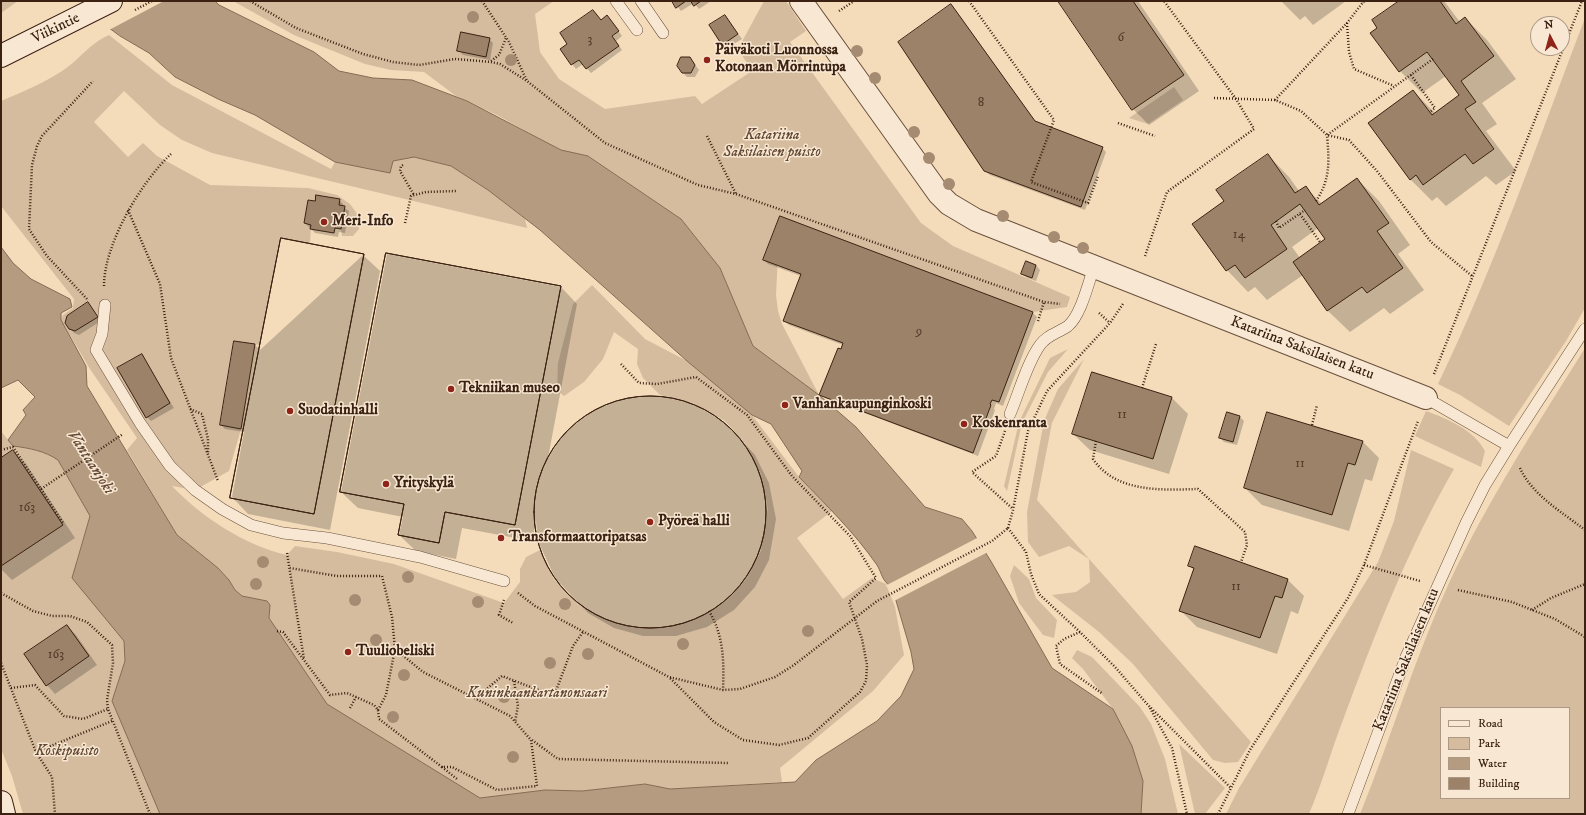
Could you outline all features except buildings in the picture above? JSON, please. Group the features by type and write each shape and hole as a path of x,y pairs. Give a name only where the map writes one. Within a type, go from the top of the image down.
{"street":[{"name":"Viikintie","path":"1,56 111,1"},
{"name":"Katariina Saksilaisen katu","path":"802,1 939,194 949,204 976,220 1426,398"},
{"path":"1,802 4,814"}],"lane":[{"path":"616,1 637,30"},
{"path":"641,1 663,33"},
{"path":"1010,414 1035,353 1048,337 1068,326 1073,320 1078,311 1094,267"},
{"path":"105,305 102,334 96,350 140,423 170,466 195,490 222,509 251,525 283,533 327,538 420,557 504,581"},
{"path":"1509,446 1585,329"},
{"name":"Katariina Saksilaisen katu","path":"1348,814 1406,657 1437,585 1485,485 1509,446 1426,398"}],"path":[{"path":"250,1 296,28 364,54 393,62 419,65 455,59 500,64 527,81 605,143 698,185 736,194 1044,302 1041,311"},
{"path":"482,1 506,38 527,81"},
{"path":"839,11 854,1"},
{"path":"969,1 1054,120 1031,182 1088,203 1098,176"},
{"path":"1145,256 1167,192 1254,129 1236,99 1164,1"},
{"path":"1275,100 1347,23 1364,1"},
{"path":"1426,398 1472,276 1582,1"},
{"path":"1347,23 1349,52 1354,69 1394,86"},
{"path":"491,62 499,55 506,38"},
{"path":"1327,135 1433,59"},
{"path":"1411,75 1435,108 1430,112"},
{"path":"93,81 42,136 37,146 32,165 29,229 47,256 86,298 105,305 104,278 108,258 128,210 158,167 171,154"},
{"path":"1214,98 1275,100 1301,111 1327,135 1349,140 1377,171 1431,242 1472,276"},
{"path":"1118,123 1154,136"},
{"path":"1316,201 1325,188 1329,161 1327,135"},
{"path":"707,136 736,194"},
{"path":"402,165 400,172 414,195"},
{"path":"405,223 411,196 426,192 456,191"},
{"path":"128,210 160,284 171,358 217,478 222,509"},
{"path":"1276,221 1280,228 1304,210"},
{"path":"1300,214 1320,242"},
{"path":"504,581 535,606 669,677 724,690 740,688 775,677 794,665 877,601 992,541 1008,528 1013,510 1028,431 1047,391 1110,323"},
{"path":"1142,388 1156,344"},
{"path":"621,364 640,383 656,384 696,377 747,415 792,476 850,536 876,578 849,602 862,639 867,665 866,681 860,692 808,738 778,745 742,740 714,722 669,677"},
{"path":"1312,425 1317,405"},
{"path":"190,408 202,414 208,439 208,456"},
{"path":"1010,414 996,456 972,472 1013,510"},
{"path":"41,489 122,435"},
{"path":"1218,814 1250,750 1348,598 1364,565 1411,440"},
{"path":"1096,441 1093,459 1098,467 1127,485 1168,490 1198,489 1245,532 1247,545 1241,562"},
{"path":"1509,446 1525,478 1549,503 1585,530"},
{"path":"1,450 13,447 63,523"},
{"path":"1008,528 1026,552 1031,574 1039,594 1115,667 1148,705 1231,788"},
{"path":"283,533 304,659"},
{"path":"1364,565 1437,585 1512,602 1555,619 1585,637"},
{"path":"290,568 337,576 382,576 392,618 395,648 386,695 378,710"},
{"path":"1532,610 1550,598 1585,584"},
{"path":"1,593 33,611 52,616 70,616 87,622 112,645 113,663 107,700 108,709 150,814"},
{"path":"504,603 499,615 512,622"},
{"path":"709,611 718,630 724,657 724,690"},
{"path":"278,631 283,632 330,695 348,693 374,705 378,710 379,719 457,779"},
{"path":"476,698 502,676 554,696 573,646 583,632"},
{"path":"1080,632 1064,639 1056,646 1060,664 1103,694"},
{"path":"395,648 422,672 510,716 531,740 558,758 728,763"},
{"path":"1,663 36,752 52,777 55,814"},
{"path":"514,680 518,706 515,722"},
{"path":"11,688 35,685 64,716 83,719 108,709"},
{"path":"350,708 356,697"},
{"path":"1148,705 1172,748 1187,814"},
{"path":"36,752 112,720"},
{"path":"442,767 452,767 497,790 537,786 531,740"}],"green space":[{"path":"1,1 18,1 1,13"},
{"name":"Katariina Saksilaisen puisto","path":"233,1 554,1 535,14 540,52 559,79 605,109 695,96 702,104 752,71 738,49 764,1 786,1 806,31 790,42 921,223 953,246 1070,297 1067,307 1033,312 780,216 776,295 778,311 782,324 819,395 753,346 720,268 681,219 589,156 561,151 497,115 456,96 424,72 391,70 365,64 294,35"},
{"path":"1585,18 1585,308 1566,341 1509,426 1460,395 1438,384 1459,339 1497,249"},
{"name":"Kuninkaankartanonsaari","path":"109,35 172,85 331,169 335,162 390,172 393,161 414,157 451,166 488,190 525,219 527,228 212,153 182,140 160,125 124,91 94,122 128,157 143,143 157,156 210,185 308,188 337,195 350,204 358,215 359,229 353,236 342,236 341,229 345,206 339,205 339,199 316,195 315,201 308,200 304,223 311,225 310,244 281,238 260,345 234,341 220,425 241,429 229,471 195,490 172,486 197,509 225,529 240,537 287,555 295,546 337,552 394,564 504,603 520,582 520,569 526,557 540,550 554,579 578,604 604,619 634,628 666,628 698,618 726,601 747,578 761,551 768,509 761,474 746,445 725,421 693,403 660,395 643,378 637,364 638,349 614,332 603,359 584,382 564,396 557,390 558,363 573,304 592,285 645,339 687,361 752,415 799,477 832,511 797,538 843,599 872,578 886,584 895,607 904,655 873,691 780,768 782,782 670,789 645,784 582,791 545,790 480,798 327,704 269,618 270,605 267,601 242,596 235,590 229,580 218,568 177,535 127,450 137,438 90,369 61,320 63,315 73,308 74,299 1,206 1,101 58,74 96,42"},
{"path":"1174,87 1183,100 1148,124 1129,118"},
{"path":"1585,348 1585,814 1360,814 1425,640 1449,583 1480,522 1531,434"},
{"path":"1068,349 1048,372 1022,423 1007,491 1004,486 1019,422 1050,358"},
{"path":"1084,359 1052,423 1037,500 1251,742 1238,762 1225,763 1213,760 1133,664 1099,632 1052,595 1076,592 1090,582 1089,559 1069,546 1039,557 1028,542 1027,512 1044,421 1058,389"},
{"path":"1426,411 1460,426 1474,437 1485,451 1481,467 1415,436"},
{"name":"Koskipuisto","path":"1,431 13,446 37,450 58,460 90,516 76,562 124,641 125,661 112,701 160,814 23,814 12,776 1,749"},
{"path":"1411,450 1454,469 1422,529 1393,592 1355,688 1309,814 1226,814 1239,788 1378,562 1394,521"},
{"path":"1014,565 1029,579 1036,598 1057,620 1054,638 1043,635 1019,603 1010,576"},
{"path":"1077,650 1092,657 1140,707 1151,724 1165,759 1178,814 1141,814 1143,781 1113,709 1083,669 1072,658"},
{"path":"1179,744 1225,788 1205,814 1195,814"}],"water":[{"name":"Vantaanjoki","path":"73,1 215,1 219,5 314,52 339,71 373,78 412,80 467,101 561,150 588,156 681,219 720,268 753,346 819,395 856,427 925,507 962,519 972,531 992,563 1052,668 1113,709 1132,746 1143,781 1141,814 160,814 112,701 125,661 124,641 72,578 90,516 58,460 37,450 13,446 8,440 26,415 23,410 35,397 18,380 1,388 1,247 13,263 31,279 70,299 72,307 61,313 61,320 86,366 87,386 177,535 218,568 229,580 235,590 242,596 267,601 270,605 269,618 327,704 480,798 545,790 582,791 645,784 670,789 795,782 816,760 877,721 901,696 914,669 911,652 892,587 886,583 877,565 859,541 799,477 802,471 771,424 752,415 687,361 540,230 488,190 451,166 414,157 393,161 390,173 335,162 255,115 218,99 175,77 149,53 120,36"}],"pier":[{"path":"71,1 164,1 109,30"},
{"path":"979,537 988,552 894,601 890,588 885,586"}],"place":[{"name":"Päiväkoti Luonnossa Kotonaan Mörrintupa","path":"707,60"},
{"name":"Meri-Info","path":"324,222"},
{"name":"Tekniikan museo","path":"451,389"},
{"name":"Vanhankaupunginkoski","path":"785,405"},
{"name":"Suodatinhalli","path":"290,411"},
{"name":"Koskenranta","path":"964,424"},
{"name":"Yrityskylä","path":"386,484"},
{"name":"Pyöreä halli","path":"650,522"},
{"name":"Transformaattoripatsas","path":"501,538"},
{"name":"Tuuliobeliski","path":"348,652"}]}
